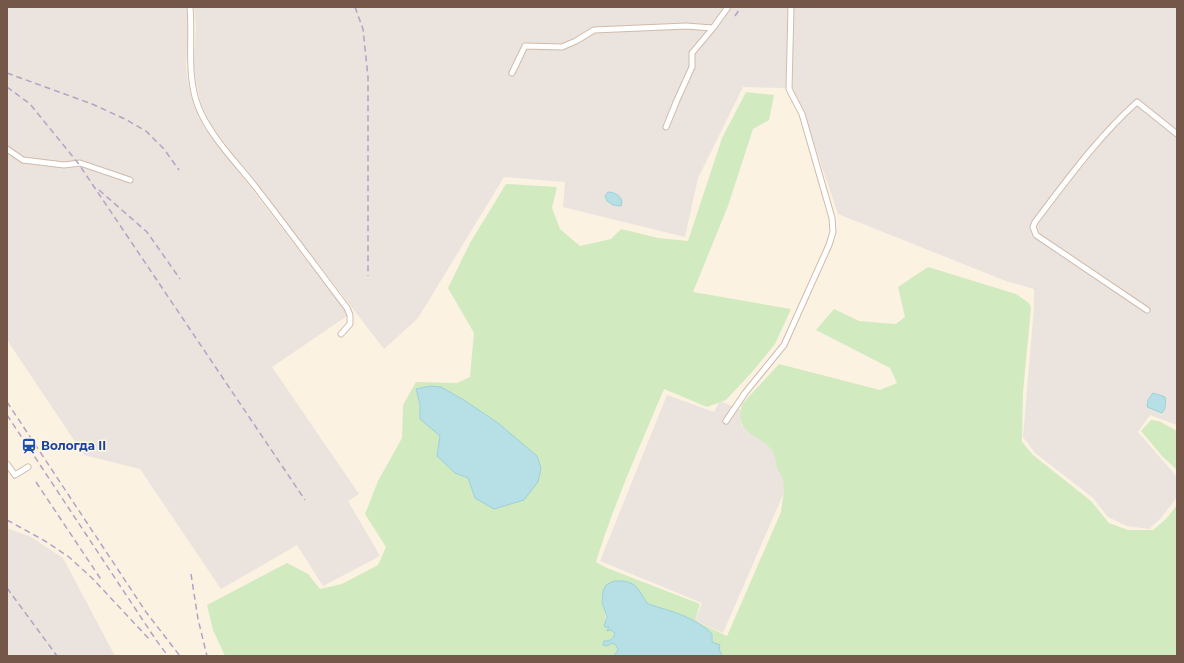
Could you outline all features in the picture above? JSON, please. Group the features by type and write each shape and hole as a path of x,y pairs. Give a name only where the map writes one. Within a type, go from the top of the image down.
{"street":[{"path":"190,7 192,28 190,66 192,83 198,106 207,126 286,226 347,308 350,315 350,324 341,334"},
{"path":"666,128 692,67 692,53 728,7"},
{"path":"726,421 745,393 784,345 829,245 833,232 832,218 802,114 789,89 791,7"},
{"path":"512,73 525,46 562,47 576,41 594,30 686,26 713,28"},
{"path":"1147,310 1036,235 1033,227 1035,222 1070,176 1115,122 1136,102 1177,134"},
{"path":"7,149 23,160 64,165 80,163 130,180"},
{"path":"7,464 15,475 28,467"}],"shaded area":[{"path":"7,7 187,7 189,28 186,66 188,83 194,106 204,127 345,310 347,316 272,367 359,494 348,501 380,556 323,586 297,545 221,589 140,469 84,455 7,340"},
{"path":"194,7 788,7 786,88 743,87 698,178 685,237 563,207 565,182 504,177 418,318 384,349 210,124 201,104 196,82 194,65 196,27"},
{"path":"794,7 1177,7 1177,425 1150,415 1138,432 1177,477 1177,497 1161,518 1149,529 1127,526 1108,517 1092,497 1035,453 1023,437 1034,307 1034,289 1006,281 838,214 804,114 792,88"},
{"path":"667,395 714,412 720,401 746,412 741,425 801,453 723,633 695,621 702,603 600,561"},
{"path":"7,528 31,537 63,558 115,656 7,656"}],"green space":[{"path":"746,92 774,95 769,120 753,129 728,206 693,292 791,309 775,344 753,371 726,400 707,407 664,389 619,496 596,562 607,568 700,604 695,621 727,636 781,512 784,491 782,477 776,465 775,456 765,443 746,429 742,423 740,415 742,404 779,364 880,390 897,383 890,368 816,330 834,309 859,321 896,324 905,317 898,287 928,267 1016,294 1029,303 1031,308 1023,392 1022,442 1033,455 1091,501 1109,523 1128,530 1153,530 1166,519 1177,505 1177,656 723,656 719,650 720,647 711,642 712,634 700,625 676,614 648,604 644,597 606,585 602,595 602,605 606,620 605,622 609,628 608,630 615,633 609,641 616,645 618,650 614,656 225,656 213,630 207,605 287,563 308,574 320,589 342,584 378,565 386,547 365,514 378,481 402,438 403,405 416,382 457,383 470,377 474,333 448,288 470,243 506,184 557,187 552,208 560,229 580,246 611,239 621,229 658,238 688,241 722,138","holes":["441,387 464,400 498,423 475,498 468,478 455,473 437,456 440,436 420,419 420,404 416,390"]},
{"path":"1151,420 1159,421 1177,431 1177,470 1162,456 1141,431"}],"water":[{"path":"608,192 615,193 620,197 622,201 621,206 613,205 607,201 605,196"},
{"path":"431,386 441,387 464,400 498,423 537,456 541,468 538,482 524,500 494,509 475,498 468,478 455,473 437,456 440,436 420,419 420,404 416,389"},
{"path":"1153,393 1165,397 1166,401 1162,413 1147,407 1148,400"},
{"path":"614,581 627,582 636,586 648,604 682,615 706,628 712,634 712,642 720,645 719,650 723,656 614,656 618,650 616,645 612,643 607,646 603,645 604,641 611,639 615,633 611,630 607,631 609,627 608,626 606,628 604,626 607,617 602,603 603,591 606,585"}],"railway":[{"path":"355,7 363,29 368,77 368,276"},
{"path":"735,16 741,7"},
{"path":"7,73 92,104 125,119 146,131 164,149 179,170"},
{"path":"7,87 30,104 78,163 305,500"},
{"path":"99,190 147,232 180,279"},
{"path":"7,402 146,612 180,656"},
{"path":"7,415 168,656"},
{"path":"36,482 102,581"},
{"path":"7,520 45,541 69,557 93,579 150,640"},
{"path":"191,574 198,619 207,656"},
{"path":"7,588 57,656"}],"place":[{"name":"Вологда II","path":"29,446"}]}
